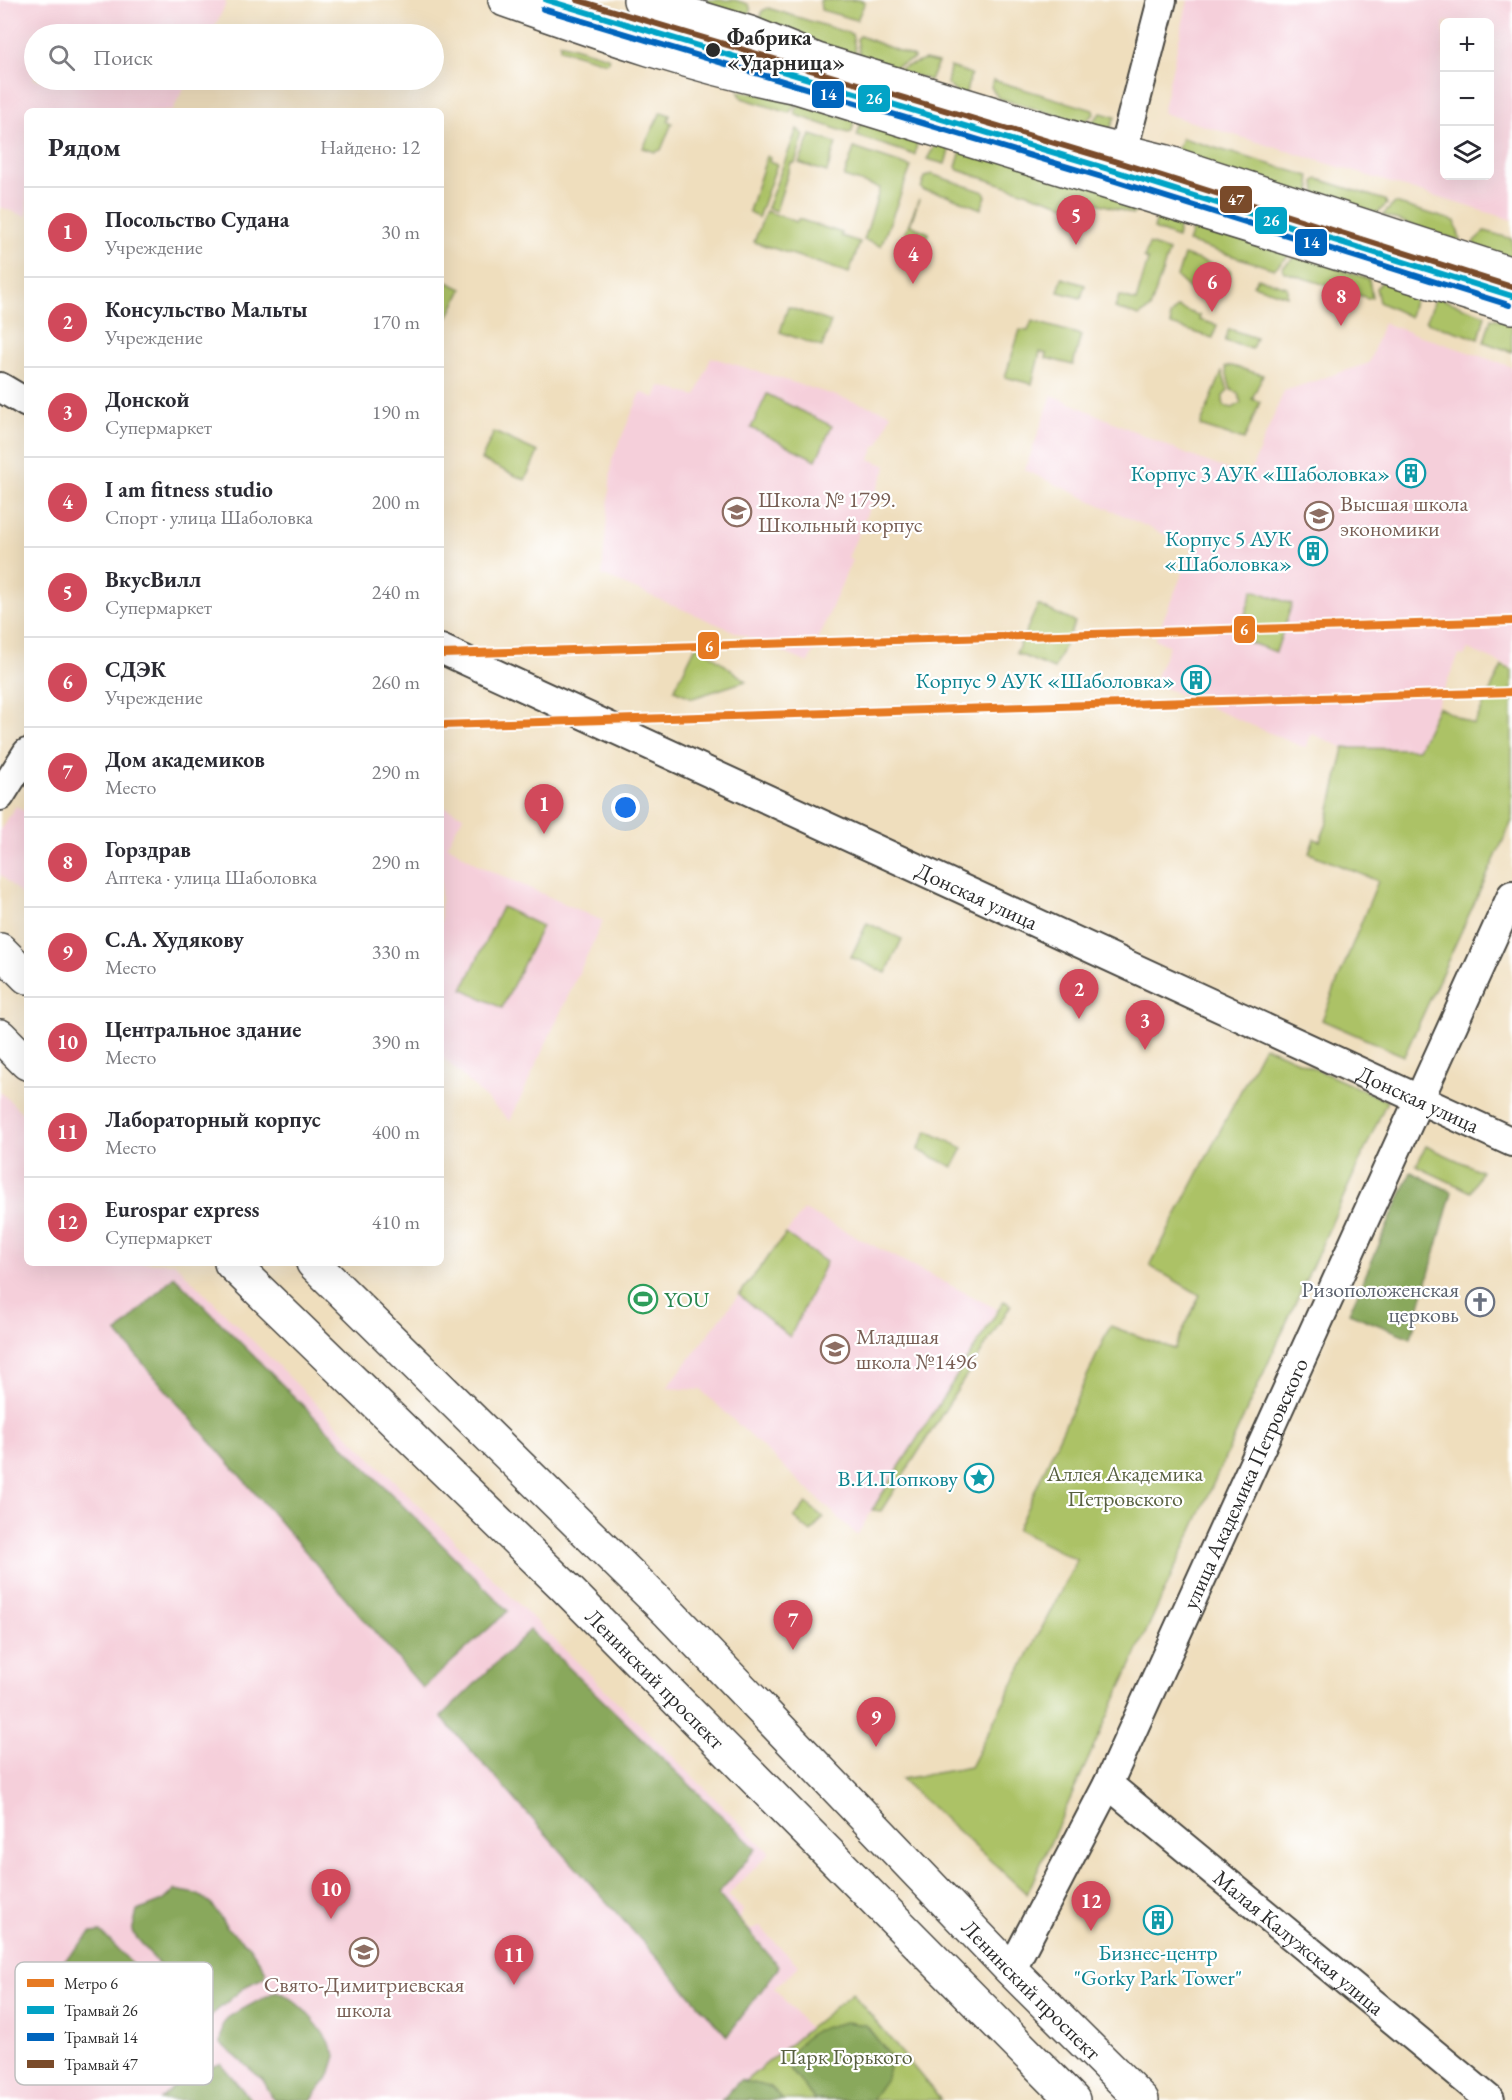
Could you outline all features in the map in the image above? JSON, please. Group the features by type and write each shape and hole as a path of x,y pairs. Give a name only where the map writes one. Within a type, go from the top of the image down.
{"main road":[{"path":"505,0 619,40 737,75 797,87 1512,307"},
{"path":"640,0 750,33 817,60 1167,162 1512,274"},
{"path":"0,950 24,974"},
{"path":"0,1036 24,1060"},
{"name":"Ленинский проспект","path":"234,1266 564,1586 1073,2100"},
{"name":"Ленинский проспект","path":"316,1266 661,1604 1011,1970 1142,2100"}],"street":[{"path":"1114,185 1161,0"},
{"path":"1132,116 1140,142 1167,162"},
{"path":"0,387 24,402"},
{"name":"Донская улица","path":"444,650 1512,1142"},
{"path":"0,796 24,758"},
{"name":"улица Академика Петровского","path":"1011,1970 1108,1784 1512,894"},
{"name":"Малая Калужская улица","path":"1108,1784 1490,2100"}],"shaded area":[{"path":"0,0 225,0 226,4 216,24 24,24 24,90 183,90 174,108 24,108 24,216 0,207"},
{"path":"1188,0 1512,0 1512,220 1162,113"},
{"name":"Высшая школа экономики","path":"1383,323 1512,367 1512,668 1468,649 1464,656 1459,655 1418,748 1342,747 1312,734 1305,748 1153,683 1169,646 1155,639 1193,548 1025,470 1052,395 1186,454 1248,477 1284,391 1369,363"},
{"name":"Школа № 1799. Школьный корпус","path":"711,357 891,413 879,445 876,445 870,459 887,466 848,558 852,560 808,663 602,575 612,459 641,392 655,398 660,386 696,396"},
{"path":"16,806 24,811 24,897 0,874 0,830"},
{"path":"444,806 463,816 447,845 478,865 603,921 510,1121 444,1059"},
{"path":"0,1091 24,1115 24,1266 177,1266 770,1853 728,1895 743,1910 740,1919 750,1930 760,1927 799,1966 774,1988 809,2028 722,2100 0,2100"},
{"name":"Младшая школа №1496","path":"804,1210 997,1309 857,1535 701,1390 667,1388"}],"green space":[{"path":"680,0 735,0 748,4 751,10 746,26"},
{"path":"820,0 865,2 857,20 821,10"},
{"path":"768,8 852,34 857,59 756,30 762,11"},
{"path":"860,36 914,57 914,59 894,67 860,57 857,39"},
{"path":"560,43 608,57 609,61 607,63 560,49"},
{"path":"925,60 938,63 930,80 895,70"},
{"path":"950,67 971,74 964,99 947,84"},
{"path":"993,80 1093,110 1094,114 1083,123 998,98 991,87"},
{"path":"738,91 800,100 789,113 742,98"},
{"path":"800,104 854,121 852,132 848,133 796,115 795,111"},
{"path":"661,112 670,115 668,121 672,123 661,150 655,152 643,148"},
{"path":"1101,113 1115,117 1109,132 1085,128"},
{"path":"861,123 918,137 915,155 857,136"},
{"path":"797,129 804,135 795,163 791,163 776,211 767,208"},
{"path":"811,135 836,143 827,172 799,163"},
{"path":"1182,138 1309,176 1313,199 1175,156"},
{"path":"952,140 945,164 927,159 937,142"},
{"path":"963,144 1140,201 1133,214 1075,196 1071,207 958,170 956,167"},
{"path":"854,148 911,167 881,246 864,240 880,188 844,177"},
{"path":"767,156 770,157 769,161 777,164 758,218 749,211"},
{"path":"931,174 984,192 986,196 981,209 947,195 923,190 921,188 925,177"},
{"path":"1318,179 1385,200 1387,204 1377,213 1316,196 1315,181"},
{"path":"919,199 910,225 929,233 921,255 899,247"},
{"path":"1395,203 1455,221 1460,239 1457,240 1383,215"},
{"path":"1160,205 1181,219 1177,238 1154,229"},
{"path":"766,211 797,222 798,219 842,233 841,236 860,242 849,273 754,242"},
{"path":"1194,226 1292,253 1274,269 1188,242"},
{"path":"1485,231 1512,239 1512,258 1474,245 1474,241"},
{"path":"1149,244 1169,251 1150,309 1139,316 1115,308 1119,296 1136,301 1148,260 1144,258"},
{"path":"1184,255 1230,270 1230,278 1212,273 1204,299 1196,295 1177,277"},
{"path":"1297,255 1369,279 1372,297 1368,298 1284,272 1283,267"},
{"path":"1389,275 1416,293 1410,317 1379,302 1376,288"},
{"path":"1062,278 1085,285 1081,298 1058,292"},
{"path":"1258,278 1287,287 1287,296 1253,285"},
{"path":"444,280 462,289 444,326"},
{"path":"1436,297 1485,315 1479,339 1426,322"},
{"path":"788,307 831,322 822,347 780,332"},
{"path":"1177,307 1200,316 1199,320 1217,325 1213,338 1171,325 1170,316"},
{"path":"1491,318 1512,322 1512,352 1484,342"},
{"path":"1032,321 1081,335 1073,365 1046,358 1047,354 1040,352 1032,384 1005,377 1020,330 1028,331"},
{"path":"1229,329 1256,338 1252,349 1225,341"},
{"path":"1232,366 1263,375 1252,399 1260,402 1244,440 1200,426 1222,372 1228,391 1223,396 1223,406 1233,408 1241,403 1238,393 1231,390 1225,367"},
{"path":"767,394 832,426 816,460 751,428"},
{"path":"494,432 538,452 525,480 481,460"},
{"path":"1253,590 1292,604 1276,652 1237,638"},
{"path":"1038,605 1075,622 1054,669 1016,653"},
{"path":"697,644 746,681 693,698 674,690"},
{"path":"1502,666 1512,670 1512,821 1404,1056 1322,1020 1378,881 1309,853 1314,839 1320,841 1327,823 1344,748 1418,749 1438,707 1474,725"},
{"path":"502,907 542,926 502,1008 463,989"},
{"path":"867,923 902,939 886,973 851,957"},
{"name":"Аллея Академика Петровского","path":"1264,1046 1387,1101 1027,1894 901,1779 970,1767 1077,1560 1017,1530 1110,1326 1174,1349 1200,1295 1150,1266"},
{"path":"927,1131 963,1148 953,1167 918,1150"},
{"path":"1426,1146 1481,1171 1471,1192 1416,1166"},
{"path":"1411,1172 1452,1192 1411,1338 1349,1313"},
{"path":"786,1234 826,1262 790,1337 739,1295"},
{"path":"174,1276 508,1611 423,1688 117,1333"},
{"path":"1004,1301 1011,1305 881,1511 872,1510"},
{"path":"806,1503 823,1517 811,1532 794,1518"},
{"path":"530,1630 756,1849 718,1894 779,1967 727,2036 441,1717"},
{"path":"175,1890 197,1894 212,1904 227,1928 249,1946 266,1971 265,1977 246,1986 213,2014 213,1962 157,1962 132,1932 137,1911 163,1901"},
{"path":"101,1932 130,1962 63,1962 91,1933"},
{"path":"276,1991 303,2009 326,2037 336,2056 330,2075 311,2100 274,2100 263,2080 221,2044 223,2024 230,2016"},
{"name":"Парк Горького","path":"852,1993 941,2100 722,2100"},
{"path":"845,2022 866,2025 891,2057 887,2077 871,2100 815,2100 785,2063 810,2034"},
{"path":"221,2064 251,2100 160,2100 176,2085 213,2085 213,2066"},
{"path":"740,2080 770,2087 783,2100 722,2100"}],"metro line":[{"name":"6","path":"444,654 1512,621"},
{"name":"6","path":"444,725 1512,692"}],"tram line":[{"name":"26","path":"546,0 1118,172 1512,296"},
{"name":"47","path":"577,0 1121,163 1512,287"},
{"name":"14","path":"543,9 1115,181 1509,305"}],"place":[{"name":"Фабрика «Ударница»","path":"713,50"},
{"name":"ВкусВилл","path":"1076,245"},
{"name":"I am fitness studio","path":"913,284"},
{"name":"СДЭК","path":"1212,312"},
{"name":"Горздрав","path":"1341,326"},
{"name":"Корпус 3 АУК «Шаболовка»","path":"1411,473"},
{"name":"Школа № 1799. Школьный корпус","path":"737,512"},
{"name":"Высшая школа экономики","path":"1319,516"},
{"name":"Корпус 5 АУК «Шаболовка»","path":"1313,551"},
{"name":"Корпус 9 АУК «Шаболовка»","path":"1196,680"},
{"name":"Посольство Судана","path":"544,834"},
{"name":"Консульство Мальты","path":"1079,1019"},
{"name":"Донской","path":"1145,1050"},
{"name":"YOU","path":"643,1299"},
{"name":"Ризоположенская церковь","path":"1480,1302"},
{"name":"Младшая школа №1496","path":"835,1349"},
{"name":"В.И.Попкову","path":"979,1478"},
{"name":"Дом академиков","path":"793,1650"},
{"name":"С.А. Худякову","path":"876,1747"},
{"name":"Центральное здание","path":"331,1919"},
{"name":"Бизнес-центр \"Gorky Park Tower\"","path":"1158,1920"},
{"name":"Eurospar express","path":"1091,1931"},
{"name":"Свято-Димитриевская школа","path":"364,1952"},
{"name":"Лабораторный корпус","path":"514,1985"}]}
